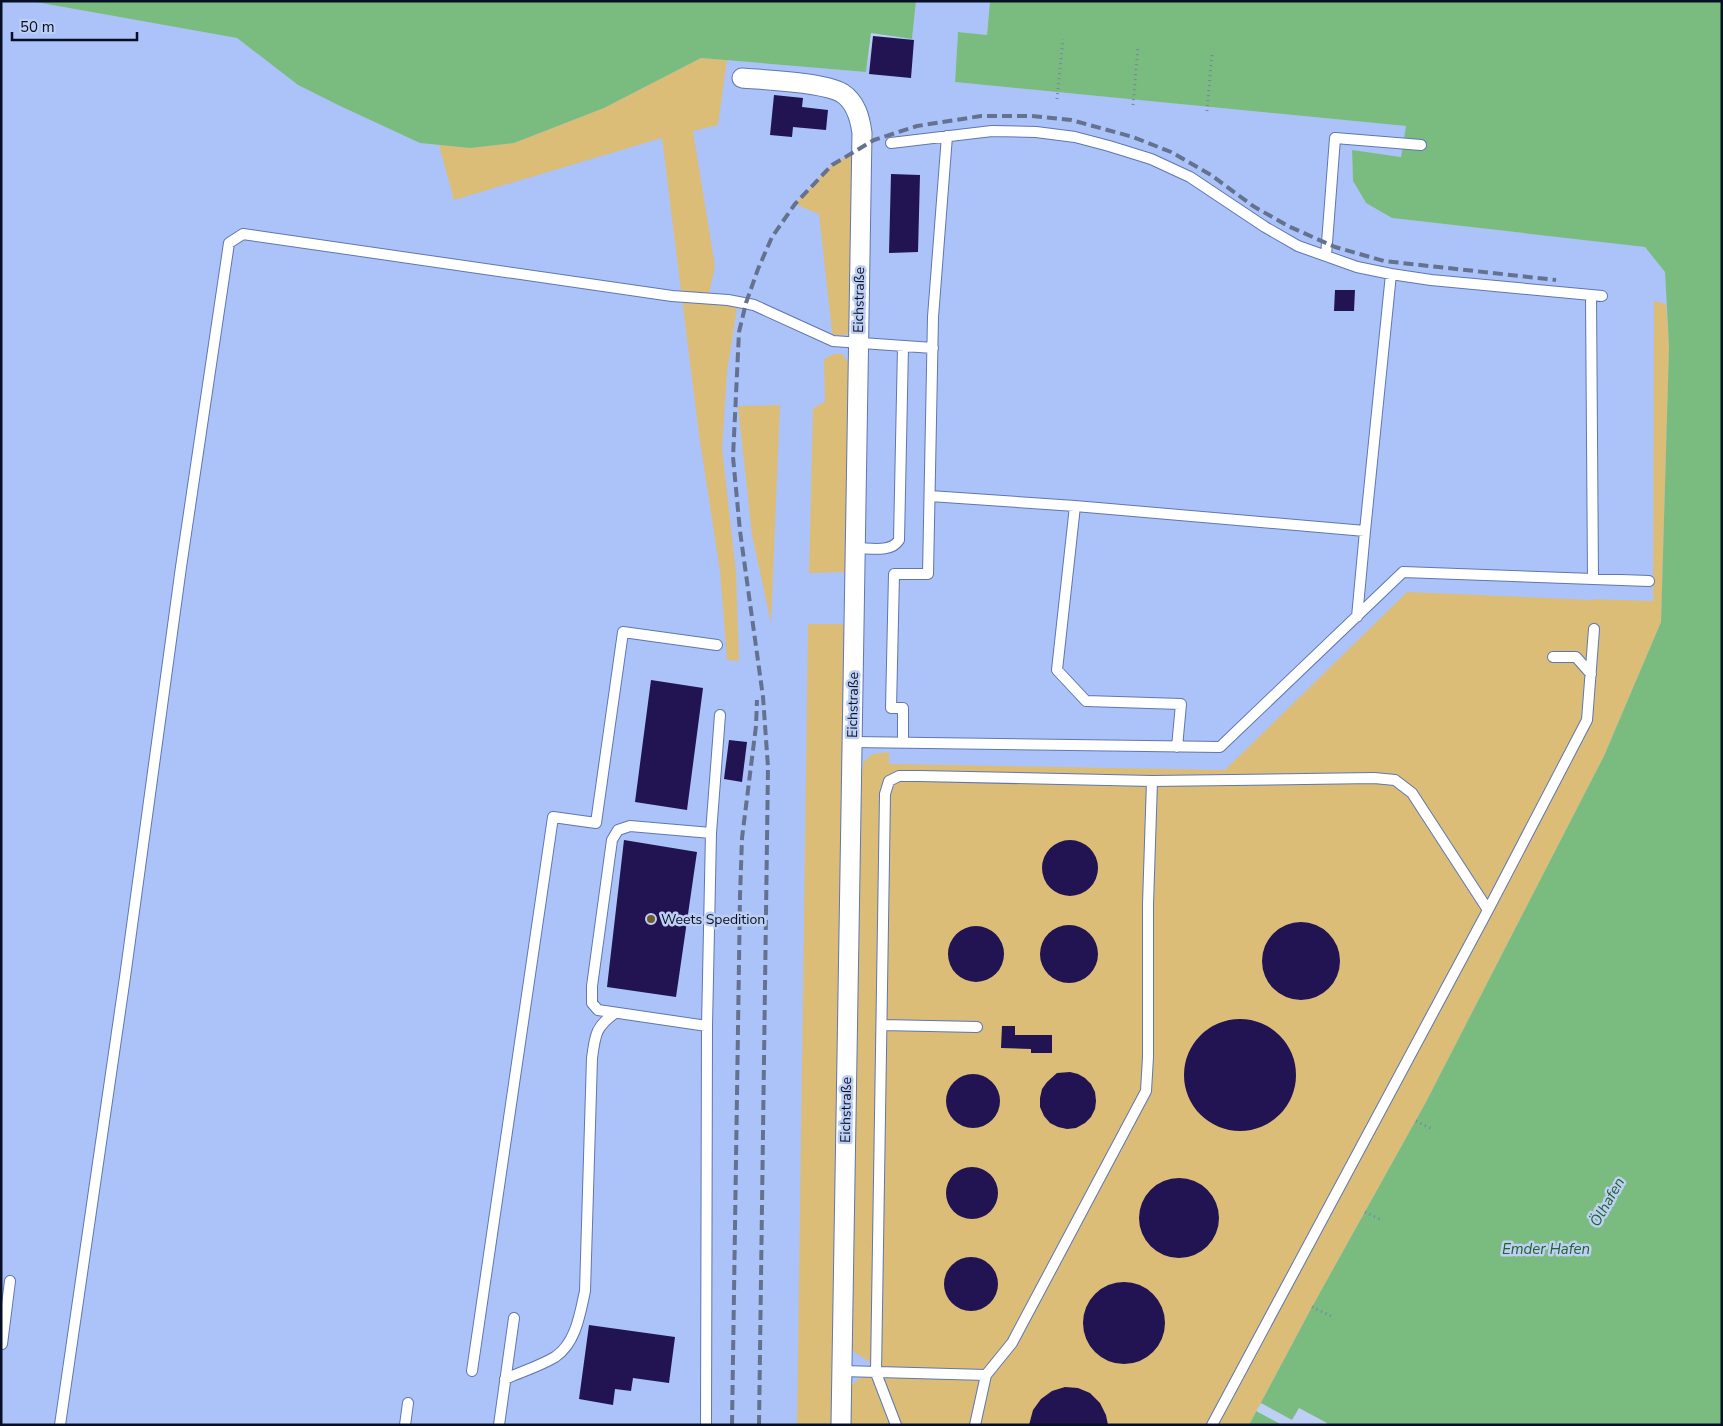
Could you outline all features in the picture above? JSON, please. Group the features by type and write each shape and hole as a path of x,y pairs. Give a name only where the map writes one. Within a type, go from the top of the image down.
{"street":[{"name":"Eichstraße","path":"742,78 808,84 834,89 843,94 857,111 862,133 841,1425"}],"lane":[{"path":"891,143 992,131 1036,132 1075,138 1151,159 1190,177 1265,228 1298,246 1357,267 1431,280 1596,295 1593,580"},
{"path":"903,743 903,708 891,708 894,574 928,574 933,317 947,136"},
{"path":"1326,256 1335,138 1421,145"},
{"path":"60,1425 229,243 242,234 672,296 738,301 754,305 833,342 933,348"},
{"path":"1357,617 1391,274"},
{"path":"856,548 888,548 896,545 899,540 903,346"},
{"path":"930,496 1075,506 1365,532"},
{"path":"1075,506 1057,670 1086,701 1181,704 1177,747"},
{"path":"852,742 1220,747 1403,572 1649,582"},
{"path":"1212,1425 1488,910 1587,720 1594,629"},
{"path":"472,1370 552,817 596,823 623,632 717,645"},
{"path":"1553,657 1576,657 1591,674"},
{"path":"706,1425 707,1026 710,833 720,715"},
{"path":"896,1425 876,1372 885,794 889,781 899,776 1152,781 1374,778 1395,780 1412,793 1488,910"},
{"path":"975,1425 986,1375 1012,1343 1146,1091 1148,1057 1148,904 1152,781"},
{"path":"707,1026 598,1010 592,1002 592,986 612,840 618,830 630,826 710,833"},
{"path":"505,1379 556,1356 570,1341 579,1318 585,1291 592,1058 595,1036 603,1021 615,1013"},
{"path":"882,1025 977,1027"},
{"path":"2,1344 10,1281"},
{"path":"499,1425 514,1318"},
{"path":"842,1371 986,1375"},
{"path":"405,1425 408,1403"}],"path":[{"path":"1057,99 1063,39"},
{"path":"1133,105 1138,47"},
{"path":"1207,112 1212,54"},
{"path":"1416,1121 1432,1129"},
{"path":"1365,1212 1383,1221"},
{"path":"1312,1307 1330,1316"}],"shaded area":[{"path":"1,1 30,1 237,38 298,85 340,106 420,143 470,148 514,143 604,108 701,58 866,72 873,36 912,39 916,1 990,1 987,35 958,32 955,82 1406,126 1402,157 1352,151 1353,181 1366,203 1392,218 1646,247 1665,272 1669,347 1661,622 1604,756 1426,1102 1249,1425 1,1425"},
{"path":"701,58 727,60 718,125 693,131 715,266 708,299 738,301 727,372 722,448 736,573 739,661 727,660 720,571 699,435 662,138 454,200 439,145 470,148 514,143 604,108"},
{"path":"862,147 852,329 846,335 832,335 819,214 795,204 832,165"},
{"path":"1654,301 1666,304 1669,347 1661,622 1604,756 1426,1102 1249,1425 846,1425 850,1386 859,1379 876,1372 870,1362 854,1352 849,1337 859,789 864,761 873,754 889,752 889,764 1225,770 1407,592 1653,601"},
{"path":"834,354 842,354 850,364 848,572 809,573 813,408 825,402 824,359"},
{"path":"780,405 771,623 752,535 738,406"},
{"path":"808,624 846,624 836,1425 797,1425"}],"water":[{"path":"30,1 916,1 912,39 871,33 866,72 701,58 604,108 514,143 470,148 420,143 340,106 298,85 237,38"},
{"name":"Emder Hafen","path":"990,1 1722,1 1722,1425 1249,1425 1426,1102 1604,756 1661,622 1669,347 1665,272 1645,247 1392,218 1366,203 1353,181 1352,150 1401,157 1406,126 955,82 958,32 987,35"}],"pier":[{"path":"1261,1403 1292,1420 1299,1408 1327,1423 1326,1425 1282,1425 1256,1411"}],"building":[{"path":"873,36 914,40 911,78 869,74"},
{"path":"774,95 803,98 802,107 828,110 826,130 793,127 792,137 770,135"},
{"path":"891,174 920,175 918,252 889,253"},
{"path":"1335,290 1355,290 1354,311 1334,311"},
{"path":"651,680 703,688 687,810 635,802"},
{"path":"729,740 747,742 742,782 724,779"},
{"name":"Weets Spedition","path":"624,840 697,852 676,997 607,987"},
{"path":"1064,840 1076,840 1086,844 1094,852 1098,868 1094,884 1086,892 1076,896 1064,896 1054,892 1046,884 1042,874 1042,862 1046,852 1054,844"},
{"path":"1301,922 1316,925 1329,933 1337,946 1340,961 1337,976 1329,989 1316,997 1301,1000 1286,997 1273,989 1265,976 1262,961 1265,946 1273,933 1286,925"},
{"path":"1063,925 1075,925 1090,933 1098,948 1098,960 1090,975 1075,983 1063,983 1048,975 1040,960 1040,948 1048,933"},
{"path":"971,926 981,926 996,934 1002,943 1004,954 1002,965 996,974 981,982 971,982 960,977 953,970 948,959 948,949 953,938 960,931"},
{"path":"1240,1019 1262,1023 1280,1035 1292,1053 1296,1075 1292,1097 1280,1115 1262,1127 1240,1131 1218,1127 1200,1115 1188,1097 1184,1075 1188,1053 1200,1035 1218,1023"},
{"path":"1002,1026 1015,1026 1015,1035 1052,1035 1052,1053 1031,1053 1031,1049 1001,1048"},
{"path":"1070,1072 1085,1078 1091,1084 1095,1092 1096,1101 1091,1117 1085,1123 1076,1128 1067,1129 1050,1123 1040,1107 1040,1098 1042,1089 1057,1073"},
{"path":"973,1074 983,1076 992,1082 998,1091 1000,1101 998,1111 992,1120 983,1126 973,1128 963,1126 954,1120 948,1111 946,1101 948,1091 954,1082 963,1076"},
{"path":"967,1167 977,1167 987,1171 994,1178 998,1193 994,1208 987,1215 977,1219 967,1219 957,1215 950,1208 946,1198 946,1188 950,1178 957,1171"},
{"path":"1179,1178 1194,1181 1207,1190 1216,1203 1219,1218 1216,1233 1207,1246 1194,1255 1179,1258 1164,1255 1151,1246 1142,1233 1139,1218 1142,1203 1151,1190 1164,1181"},
{"path":"966,1257 976,1257 986,1261 994,1269 998,1284 994,1299 986,1307 976,1311 966,1311 956,1307 948,1299 944,1289 944,1279 948,1269 956,1261"},
{"path":"1124,1282 1140,1285 1153,1294 1162,1307 1165,1323 1162,1339 1153,1352 1140,1361 1124,1364 1108,1361 1095,1352 1086,1339 1083,1323 1086,1307 1095,1294 1108,1285"},
{"path":"589,1325 675,1337 669,1383 633,1378 631,1391 615,1389 613,1405 579,1399"},
{"path":"1065,1387 1078,1388 1090,1393 1100,1403 1106,1415 1108,1425 1029,1425 1033,1410 1041,1399 1052,1391"}],"railway":[{"path":"759,1425 768,767 763,697 740,531 733,457 739,332 746,303 772,237 795,204 832,165 874,140 917,126 981,116 1031,116 1071,120 1133,137 1171,152 1211,175 1253,206 1288,226 1335,247 1384,261 1556,280"},
{"path":"732,1425 740,896 742,838 756,726 757,700"}],"place":[{"name":"Weets Spedition","path":"651,919"}],"water label":[{"name":"Ölhafen","path":"1607,1202"}]}
